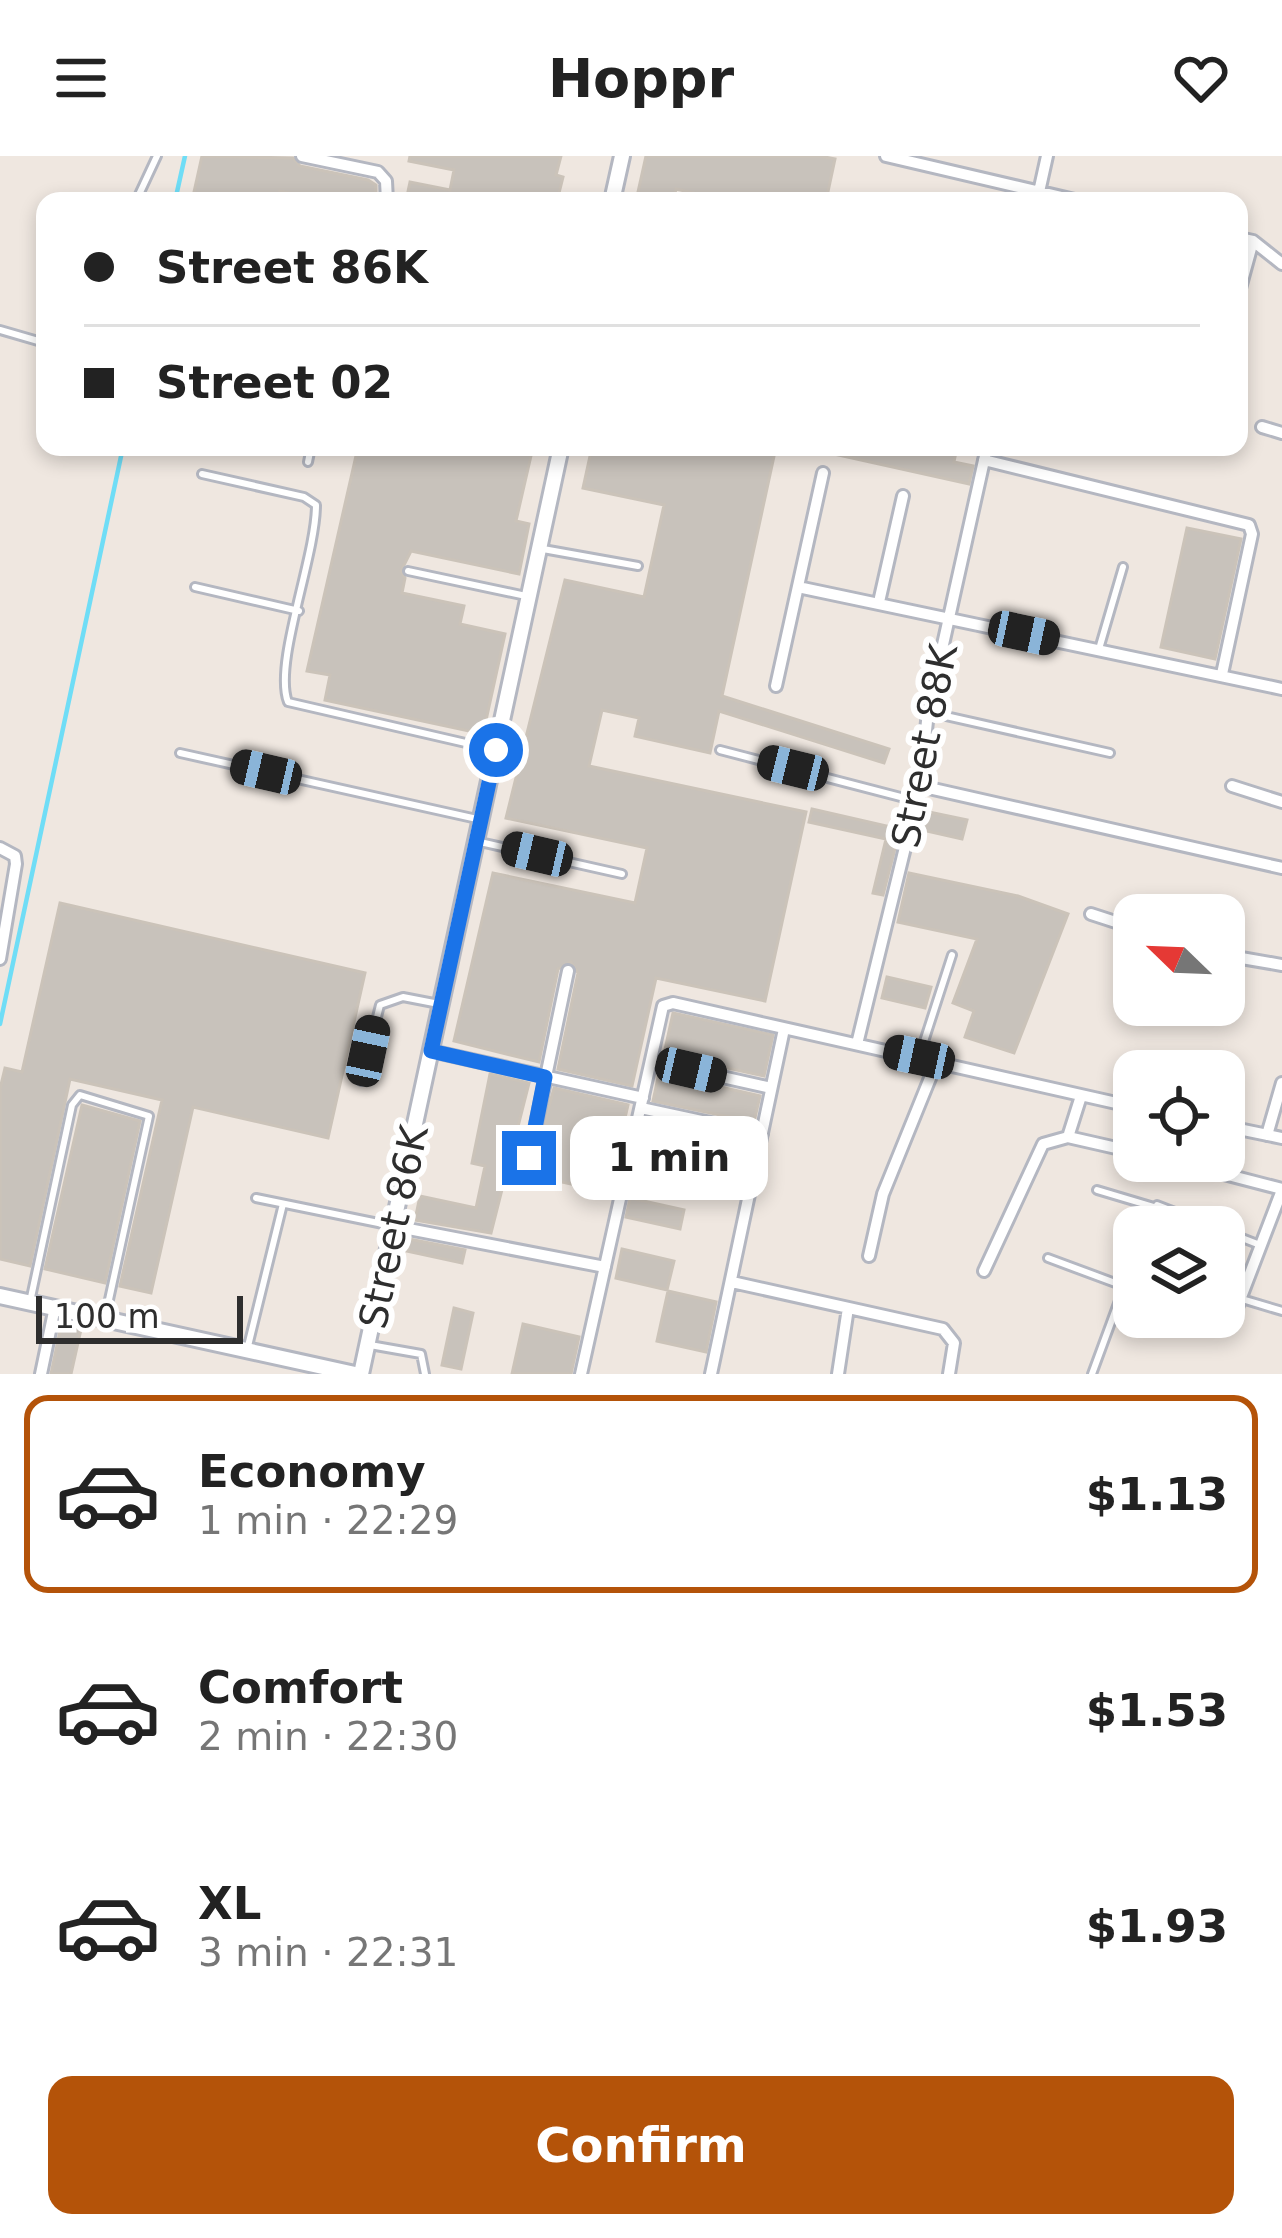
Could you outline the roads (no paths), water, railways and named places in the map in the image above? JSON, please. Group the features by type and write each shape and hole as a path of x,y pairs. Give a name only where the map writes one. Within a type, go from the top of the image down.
{"street":[{"path":"302,156 378,172 386,181 387,192"},
{"path":"614,192 622,156"},
{"path":"886,156 1021,192"},
{"path":"952,172 956,156"},
{"path":"1039,192 1047,156"},
{"path":"1248,240 1282,264"},
{"path":"1248,259 1253,241"},
{"path":"1262,427 1282,433"},
{"name":"Street 86K","path":"358,1374 559,456"},
{"name":"Street 88K","path":"857,1044 920,786 928,712 984,456"},
{"path":"996,456 1249,525 1252,534 1222,674"},
{"path":"776,686 823,473"},
{"path":"879,602 902,496"},
{"path":"798,587 1282,689"},
{"path":"920,786 1282,868"},
{"path":"1232,786 1282,802"},
{"path":"0,848 15,856 16,864 0,959"},
{"path":"1090,914 1113,921"},
{"path":"1245,959 1282,965"},
{"path":"529,1158 568,971"},
{"path":"581,1374 663,1006 673,1003 1113,1103"},
{"path":"711,1374 784,1029"},
{"path":"431,1051 762,1135"},
{"path":"651,1061 771,1088"},
{"path":"869,1256 883,1193 937,1061"},
{"path":"1268,1135 1282,1083"},
{"path":"1068,1137 1081,1096"},
{"path":"1245,1130 1282,1138"},
{"path":"984,1271 1043,1144 1068,1137 1113,1147"},
{"path":"1245,1179 1282,1189 1245,1291"},
{"path":"393,1226 605,1267"},
{"path":"732,1282 943,1329 954,1343 949,1374"},
{"path":"0,1295 358,1374"},
{"path":"41,1374 55,1307"},
{"path":"838,1374 848,1308"}],"lane":[{"path":"140,192 157,156"},
{"path":"0,330 36,340"},
{"path":"308,462 309,456"},
{"path":"202,474 304,497 316,505 299,611 280,684 287,703 496,750"},
{"path":"539,548 638,566"},
{"path":"1099,649 1123,567"},
{"path":"407,571 529,597"},
{"path":"195,587 299,611"},
{"path":"928,712 1110,753"},
{"path":"720,750 916,801"},
{"path":"180,753 481,819"},
{"path":"476,841 622,874"},
{"path":"919,1057 952,955"},
{"path":"361,1081 380,1005 403,998 441,1004"},
{"path":"30,1302 72,1105 80,1095 149,1116 105,1318"},
{"path":"1097,1190 1151,1206"},
{"path":"256,1198 393,1226"},
{"path":"248,1350 283,1204"},
{"path":"1245,1240 1261,1246"},
{"path":"1048,1258 1113,1282"},
{"path":"1245,1300 1282,1311"},
{"path":"1092,1374 1113,1316"},
{"path":"368,1344 421,1354 425,1374"}],"waterway":[{"path":"177,192 185,156"},
{"path":"0,1024 121,456"}]}
